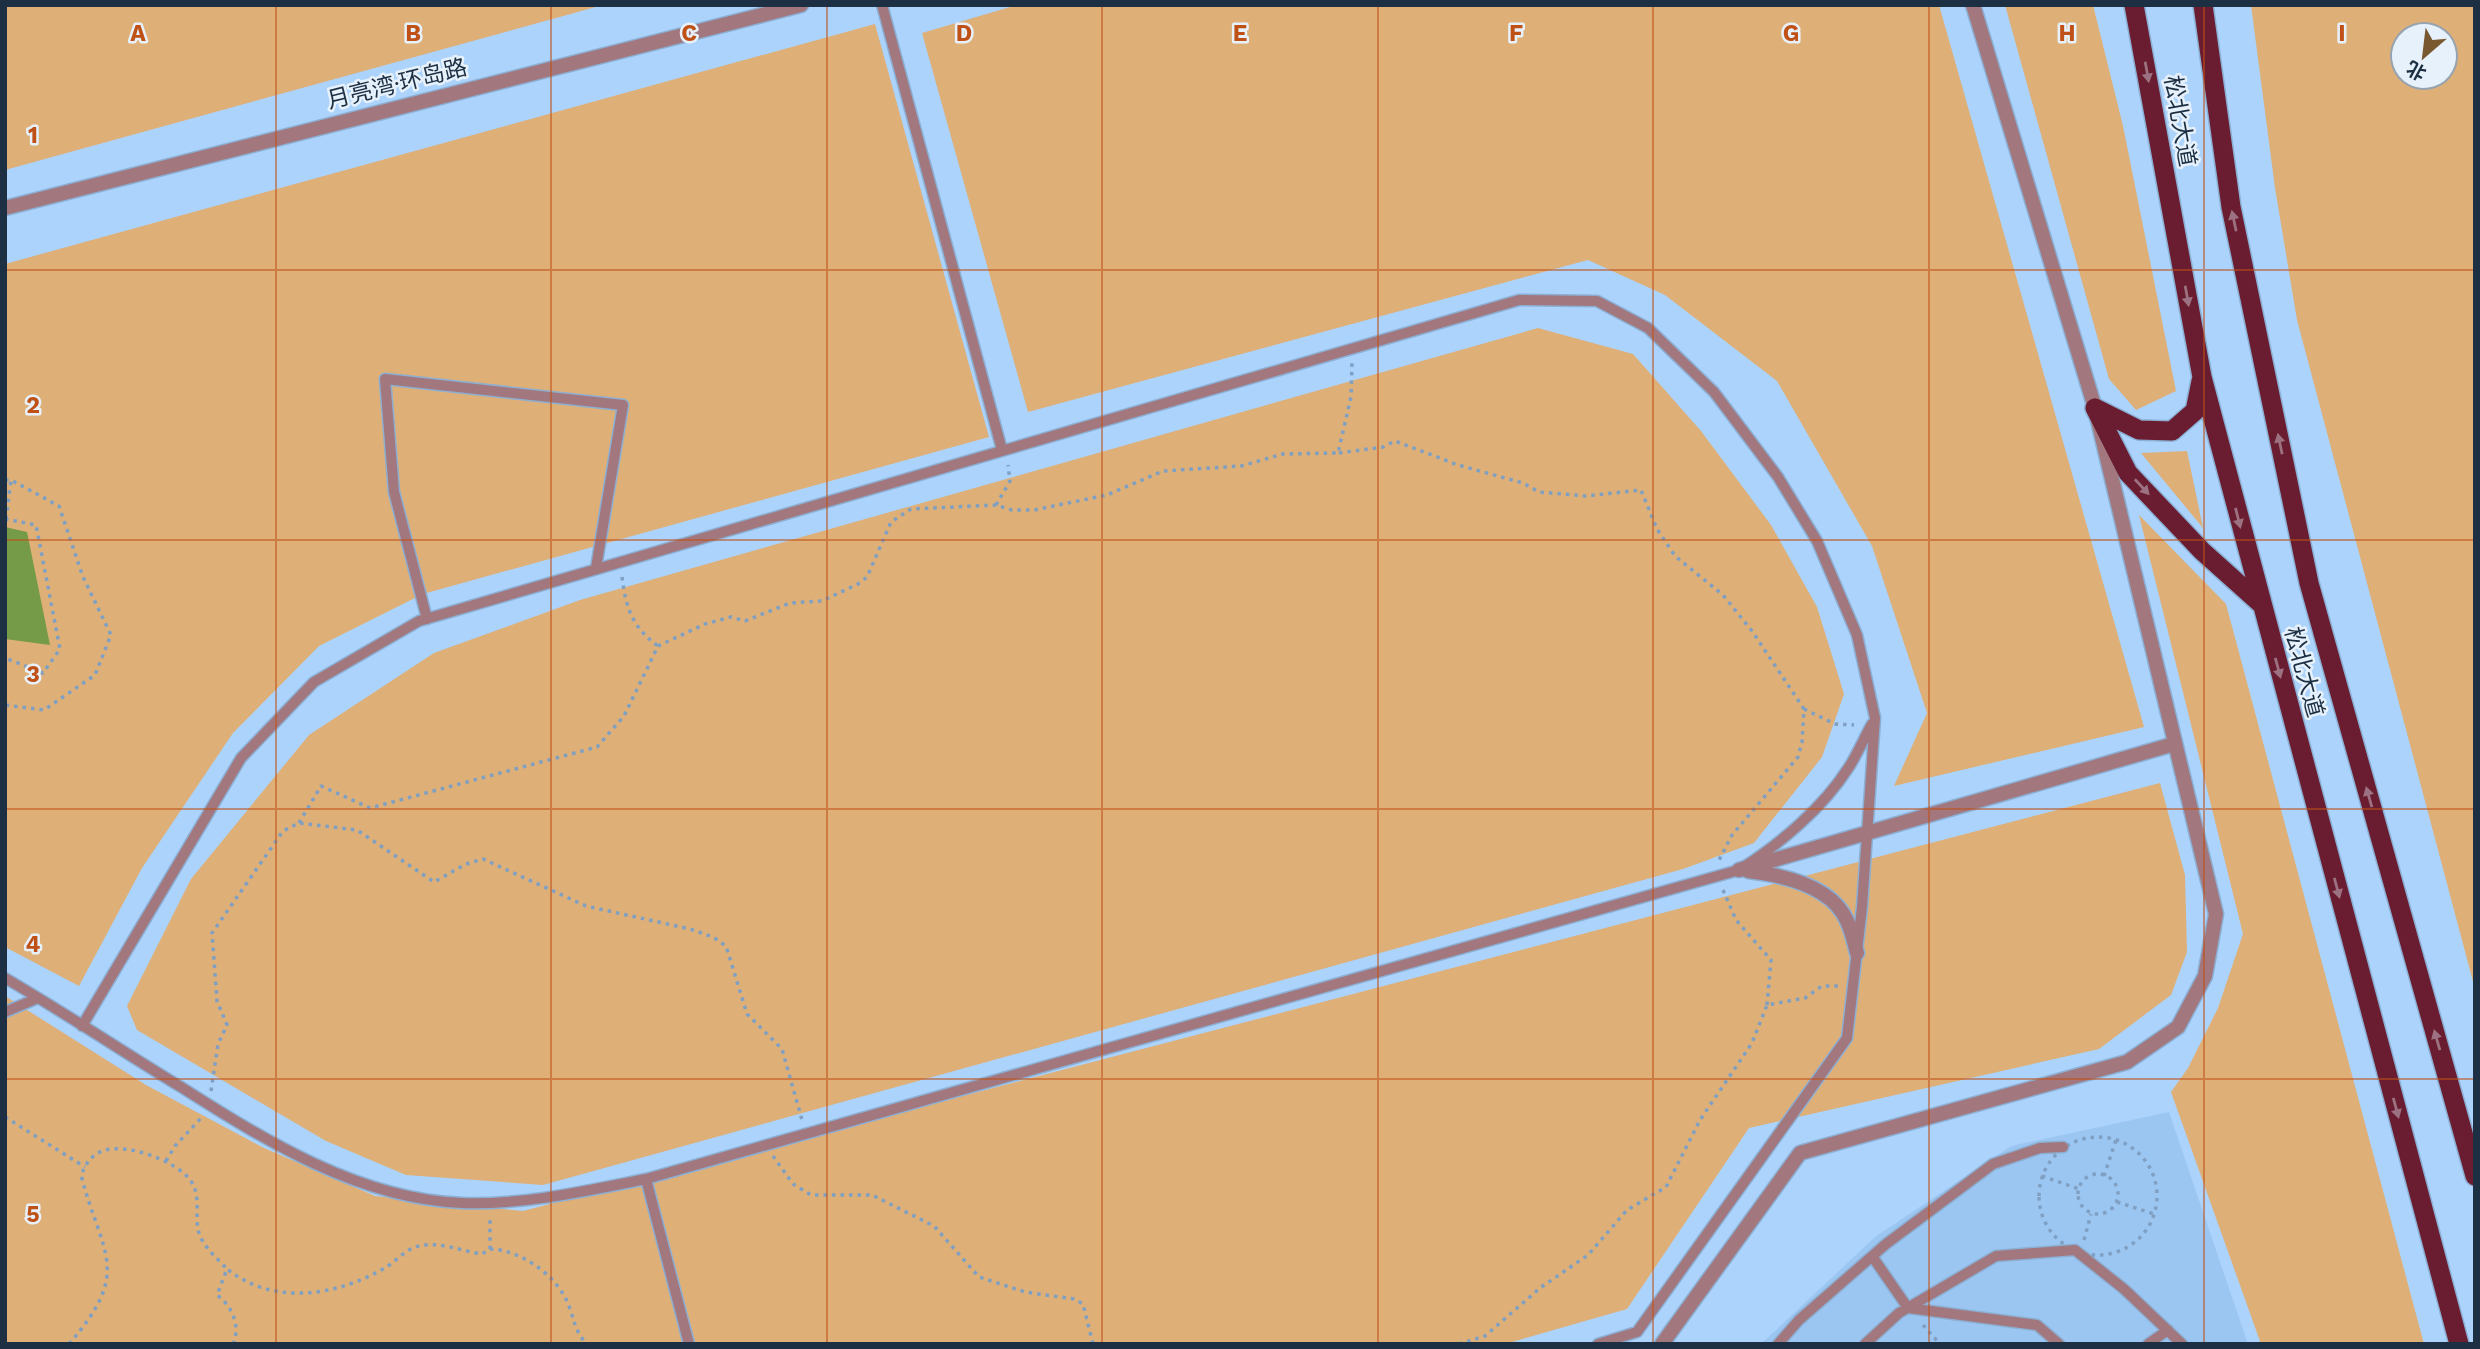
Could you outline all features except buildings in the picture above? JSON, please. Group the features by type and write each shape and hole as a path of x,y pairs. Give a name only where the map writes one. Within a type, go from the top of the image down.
{"highway":[{"name":"松北大道","path":"2134,5 2202,377 2459,1344"},
{"name":"松北大道","path":"2203,5 2231,207 2309,583 2475,1176"},
{"path":"2095,408 2139,430 2172,431 2195,411 2202,377"},
{"path":"2095,408 2129,473 2202,551 2260,603"}],"street":[{"name":"月亮湾·环岛路","path":"5,208 800,5"},
{"path":"1661,1344 1800,1153 2127,1062 2178,1027 2205,976 2216,914 2095,408 1973,5"},
{"path":"1739,870 2174,744"},
{"path":"1739,870 1777,874 1831,900 1847,919 1857,953"}],"lane":[{"path":"882,5 1002,450"},
{"path":"82,1026 241,758 314,682 427,619 1519,300 1597,301 1648,328 1714,392 1778,477 1817,541 1857,635 1872,723 1867,831 1847,1038 1637,1332 1598,1344"},
{"path":"427,619 394,492 385,379 623,405 596,568"},
{"path":"5,978 267,1141 317,1164 389,1192 460,1203 535,1200 646,1179 1739,870 1773,849 1812,810 1848,768 1872,723"},
{"path":"5,1012 38,998"},
{"path":"1778,1344 1799,1320 1872,1256 1993,1164 2040,1148 2063,1147"},
{"path":"646,1179 689,1344"},
{"path":"1866,1344 1908,1308 1996,1256 2077,1251 2124,1289 2182,1344"},
{"path":"1872,1256 1908,1308 2037,1325 2059,1344"},
{"path":"2148,1344 2168,1330"}],"path":[{"path":"1338,453 1350,397 1350,349"},
{"path":"166,1161 210,1105 218,1044 226,1025 217,1001 212,933 271,845 283,831 299,823 321,786 370,808 597,747 624,716 658,646 705,624 731,617 745,621 790,603 822,601 858,584 867,577 891,522 911,509 996,505 1012,510 1034,510 1107,495 1163,471 1241,466 1283,454 1338,453 1382,447 1395,441 1458,465 1523,484 1539,492 1586,496 1641,490 1657,530 1671,551 1723,595 1752,631 1804,709 1835,724 1872,723"},
{"path":"996,505 1010,481 1002,450"},
{"path":"5,658 43,673 60,649 36,526 6,519 8,480 59,506 83,577 111,635 96,675 44,710 5,705"},
{"path":"619,561 628,615 643,635 658,646"},
{"path":"1458,1344 1485,1336 1540,1288 1588,1255 1627,1210 1666,1187 1700,1121 1752,1043 1768,1005 1771,960 1736,920 1717,877 1718,860 1732,835 1773,790 1798,757 1802,742 1804,709"},
{"path":"299,823 357,830 434,882 466,864 483,859 586,906 614,915 665,923 713,937 726,946 747,1014 782,1049 806,1134"},
{"path":"1768,1005 1805,998 1822,986 1853,985"},
{"path":"5,1117 85,1167"},
{"path":"2102,1136 2116,1140 2138,1152 2151,1166 2157,1184 2155,1215 2142,1237 2127,1249 2109,1255 2077,1251 2055,1238 2044,1221 2038,1201 2042,1176 2049,1162 2063,1147 2082,1138 2102,1136"},
{"path":"2104,1176 2116,1140"},
{"path":"767,1144 793,1184 811,1195 872,1195 934,1226 979,1277 1025,1292 1074,1299 1083,1304 1093,1344"},
{"path":"69,1344 92,1317 107,1280 107,1252 81,1175 88,1161 103,1151 123,1150 166,1161 192,1183 197,1198 198,1231 206,1248 227,1269 257,1288 310,1294 374,1274 415,1247 430,1244 482,1254 490,1249 510,1250 556,1284 570,1309 573,1323 587,1344"},
{"path":"2042,1176 2079,1189"},
{"path":"2104,1176 2116,1185 2117,1202 2105,1213 2091,1213 2081,1205 2079,1189 2088,1177 2104,1176"},
{"path":"490,1202 490,1249"},
{"path":"2117,1202 2155,1215"},
{"path":"2077,1251 2091,1213"},
{"path":"227,1269 217,1296 226,1301 236,1320 233,1344"}],"shaded area":[{"path":"5,5 603,5 5,170"},
{"path":"1017,5 1939,5 2144,727 1894,786 1927,713 1872,546 1777,381 1665,295 1588,260 1028,412 922,33"},
{"path":"2005,5 2093,5 2123,126 2176,391 2136,410 2109,379"},
{"path":"2251,5 2475,5 2475,989 2297,320 2275,188"},
{"path":"875,24 989,437 423,594 319,646 233,733 142,868 79,986 5,947 5,264"},
{"path":"1538,328 1633,354 1701,431 1771,525 1817,607 1844,694 1822,757 1754,843 1683,869 543,1185 406,1175 326,1141 137,1030 127,1006 191,879 309,735 434,653 580,600"},
{"path":"2187,451 2203,528 2141,453"},
{"path":"2139,515 2226,604 2424,1344 2261,1344 2171,1092 2188,1068 2218,1008 2243,934"},
{"path":"5,527 27,532 50,645 5,639"},
{"path":"2160,783 2185,875 2187,952 2171,995 2099,1049 1749,1128 1627,1309 1505,1344 5,1344 5,996 146,1085 264,1148 375,1196 523,1211"},
{"path":"2169,1112 2248,1344 1761,1344 1875,1237 2011,1146"}]}
